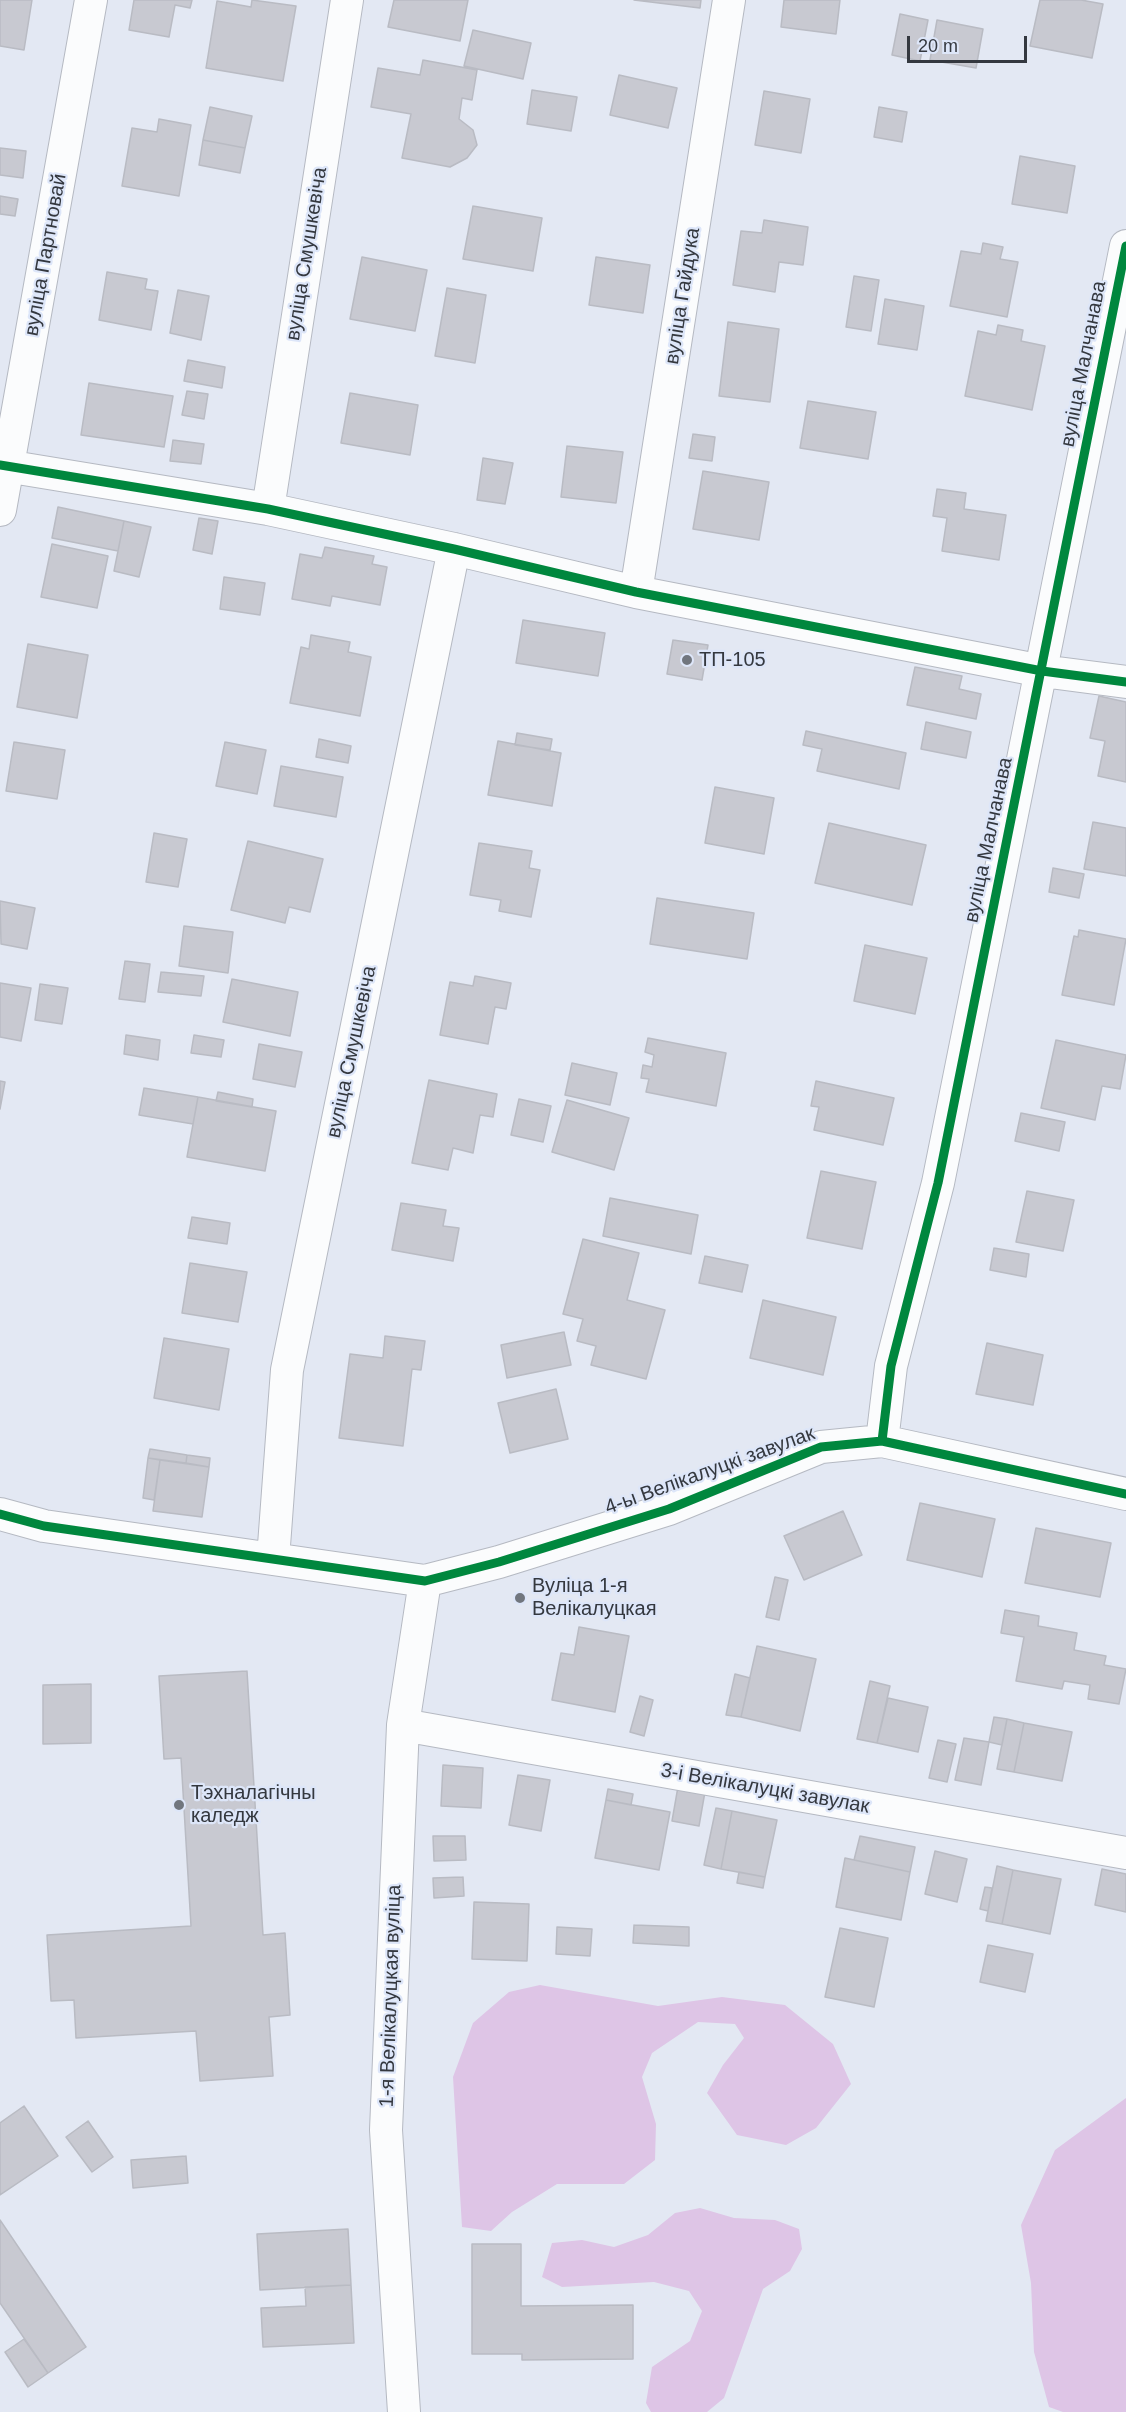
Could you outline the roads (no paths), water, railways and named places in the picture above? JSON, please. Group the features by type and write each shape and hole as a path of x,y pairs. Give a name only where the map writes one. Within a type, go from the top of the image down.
{"street":[{"name":"вуліца Партновай","path":"0,510 4,465 91,0"},
{"name":"вуліца Смушкевіча","path":"268,509 347,0"},
{"name":"вуліца Гайдука","path":"636,592 729,0"},
{"name":"вуліца Малчанава","path":"882,1441 891,1366 938,1183 1126,246"},
{"path":"4,465 268,509 454,549 636,592 1042,671 1126,682"},
{"name":"вуліца Смушкевіча","path":"273,1559 287,1370 454,549"},
{"name":"4-ы Велікалуцкі завулак","path":"0,1514 44,1526 425,1581 499,1562 669,1509 821,1448 882,1441 1126,1494"},
{"name":"1-я Велікалуцкая вуліца","path":"404,2412 386,2130 403,1725 425,1581"},
{"name":"3-і Велікалуцкі завулак","path":"403,1725 1126,1853"}],"place":[{"name":"ТП-105","path":"687,660"},
{"name":"Вуліца 1-я Велікалуцкая","path":"520,1598"},
{"name":"Тэхналагічны каледж","path":"179,1805"}]}
